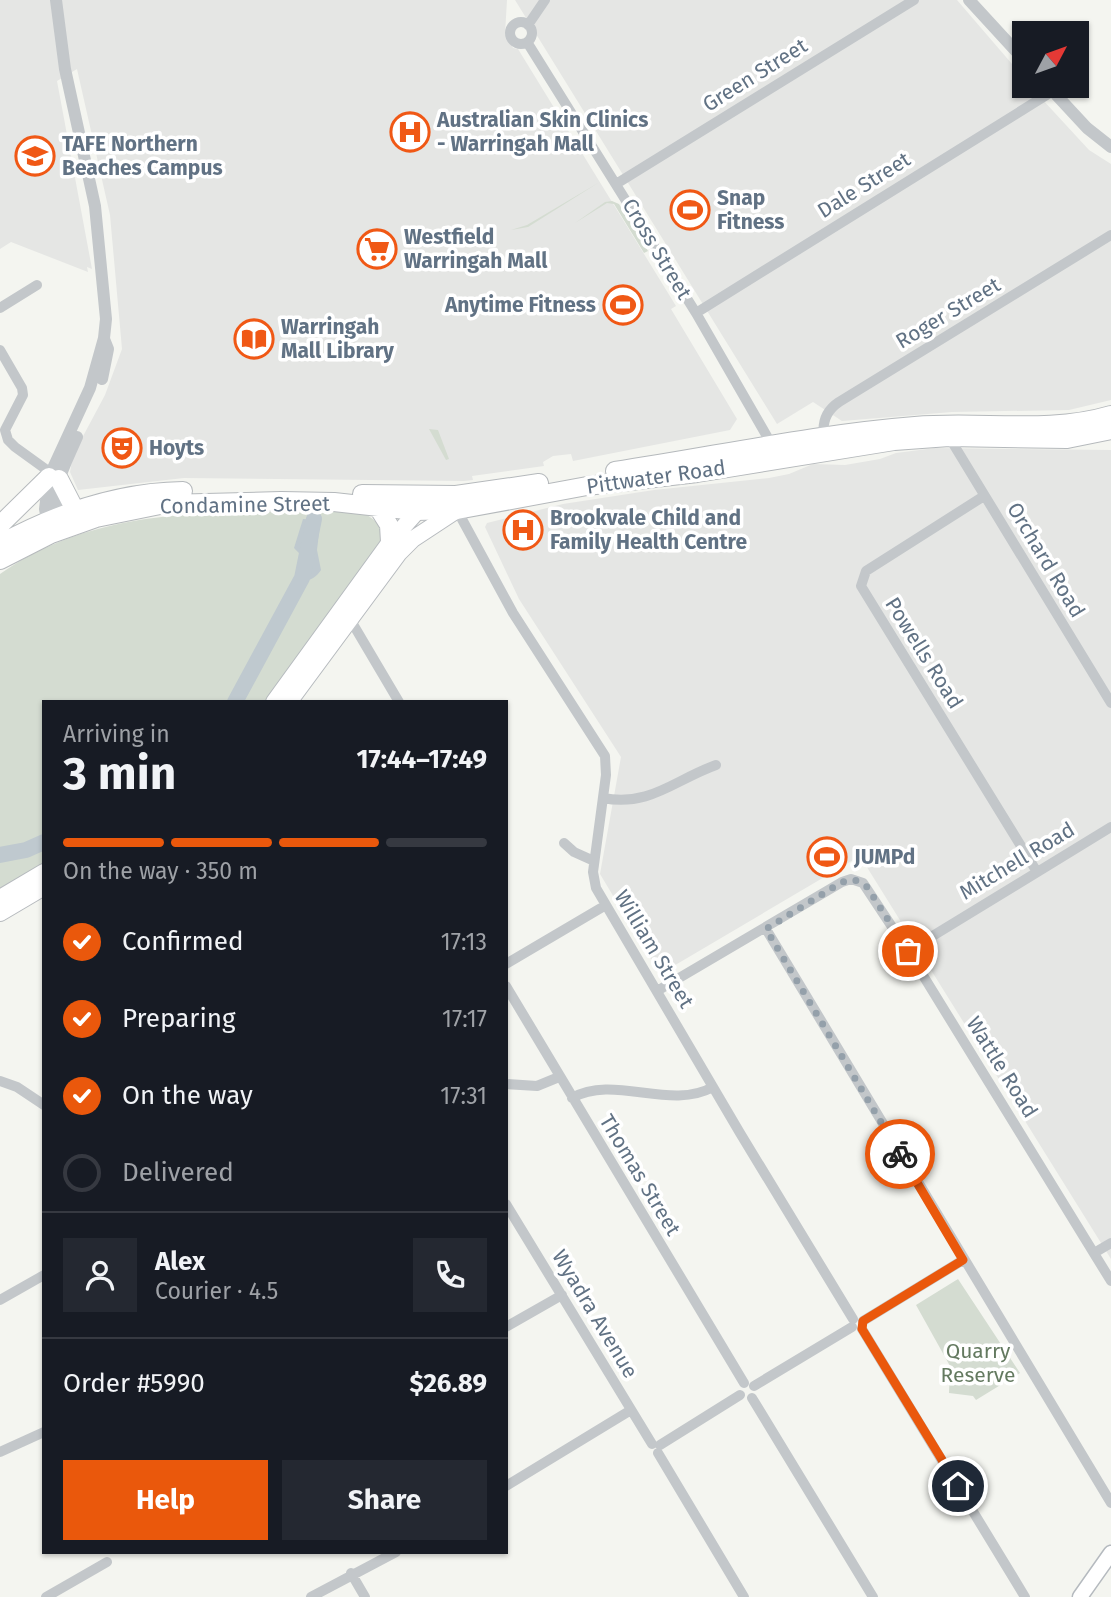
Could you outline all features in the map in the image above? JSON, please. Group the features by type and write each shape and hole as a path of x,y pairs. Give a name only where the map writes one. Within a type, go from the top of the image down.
{"highway":[{"name":"Pittwater Road","path":"457,510 776,452 824,436 944,424 1065,424 1111,415"},
{"name":"Pittwater Road","path":"443,496 776,452 949,437 1067,439 1111,430"},
{"path":"0,525 53,476 75,510"},
{"name":"Condamine Street","path":"0,560 75,510 128,496 179,491 443,496"},
{"name":"Condamine Street","path":"0,544 54,525 180,502 281,501 377,506 415,511 457,510"},
{"path":"377,506 389,525 390,542"}],"main road":[{"path":"415,511 443,496"},
{"name":"Pittwater Road","path":"276,700 346,612 399,553 421,533 457,510"},
{"name":"Pittwater Road","path":"290,700 390,542 415,511"},
{"path":"0,898 42,873"},
{"path":"0,913 42,888"},
{"path":"1080,1597 1111,1553"}],"street":[{"path":"54,525 53,476 97,393 107,349 95,206 65,69 56,0"},
{"path":"528,25 545,0"},
{"name":"Green Street","path":"616,184 914,0"},
{"path":"969,0 1012,47"},
{"path":"517,22 528,25 532,33 527,42 515,42 510,32 517,22"},
{"name":"Cross Street","path":"527,42 696,313 776,452"},
{"name":"Dale Street","path":"696,313 1035,98"},
{"path":"1060,98 1087,128 1111,147"},
{"name":"Roger Street","path":"824,436 822,425 833,405 1111,235"},
{"path":"0,308 37,285"},
{"path":"0,350 22,388 23,395 5,429 8,440 53,476"},
{"name":"Orchard Road","path":"949,437 1111,703"},
{"name":"Powells Road","path":"984,496 866,571 861,586 1037,872"},
{"name":"William Street","path":"457,510 513,613 602,750 607,762 594,861 594,884 713,1087 1025,1597"},
{"path":"346,612 398,700"},
{"path":"603,798 622,802 645,798 716,765"},
{"name":"Mitchell Road","path":"908,951 1111,827"},
{"path":"564,843 574,852 594,861"},
{"name":"Wattle Road","path":"766,929 842,882 855,880 867,887 1111,1281"},
{"path":"508,963 606,905"},
{"path":"657,991 766,929 1111,1503"},
{"name":"Thomas Street","path":"508,989 873,1597"},
{"path":"508,1084 537,1086 559,1077"},
{"path":"0,1081 17,1087 42,1104"},
{"path":"572,1098 594,1090 689,1096 713,1087"},
{"name":"Wyadra Avenue","path":"508,1207 657,1447 744,1597"},
{"path":"1094,1253 1111,1243"},
{"path":"657,1447 963,1260"},
{"path":"0,1300 42,1276"},
{"path":"508,1326 562,1295"},
{"path":"508,1485 631,1409"},
{"path":"0,1452 42,1433"},
{"path":"311,1597 351,1573 392,1554"},
{"path":"46,1597 107,1562"},
{"path":"351,1573 365,1597"}],"shaded area":[{"name":"Westfield Warringah Mall","path":"0,0 507,0 505,34 513,48 518,49 676,306 671,309 737,419 730,430 573,461 571,454 553,456 543,462 544,466 472,476 473,480 464,481 184,478 78,490 70,472 73,455 105,395 122,349 110,215 77,69 57,81 92,269 87,267 88,272 11,242 0,249"},
{"path":"515,0 957,0 1012,64 1012,98 1041,98 1089,150 1111,164 1111,400 1069,410 952,412 842,421 813,402 777,424"},
{"path":"935,448 1111,450 1111,1259 860,856 660,974 600,874 621,757 519,599 485,527 487,523 563,504 654,490 769,478 789,474 813,464 845,465 880,459 896,453"},
{"path":"303,519 319,520 320,524 317,550 321,570 314,578 305,581 297,580 303,557 294,548"}],"green space":[{"path":"598,183 528,227 511,230 527,225"},
{"path":"605,202 619,204 648,251 644,253 614,204 607,203 575,223"},
{"path":"429,429 438,430 449,459 446,460"},
{"path":"360,511 380,528 380,544 269,700 42,700 42,867 0,890 0,574 41,550 84,533 128,522 220,512"},
{"name":"Quarry Reserve","path":"958,1279 1020,1373 976,1400 973,1396 949,1393 950,1366 916,1305"}],"waterway":[{"path":"236,700 302,578 314,519"},
{"path":"0,855 26,850 42,843"}],"way so far":[{"path":"900,1154 766,929 842,882 855,880 867,887 908,951"}],"place":[{"name":"Australian Skin Clinics - Warringah Mall","path":"410,132"},
{"name":"TAFE Northern Beaches Campus","path":"35,156"},
{"name":"Snap Fitness","path":"690,210"},
{"name":"Westfield Warringah Mall","path":"377,249"},
{"name":"Anytime Fitness","path":"623,305"},
{"name":"Warringah Mall Library","path":"254,339"},
{"name":"Hoyts","path":"122,448"},
{"name":"Brookvale Child and Family Health Centre","path":"523,530"},
{"name":"JUMPd","path":"827,857"}],"route":[{"path":"900,1154 963,1260 863,1321 862,1329 958,1486"}]}
